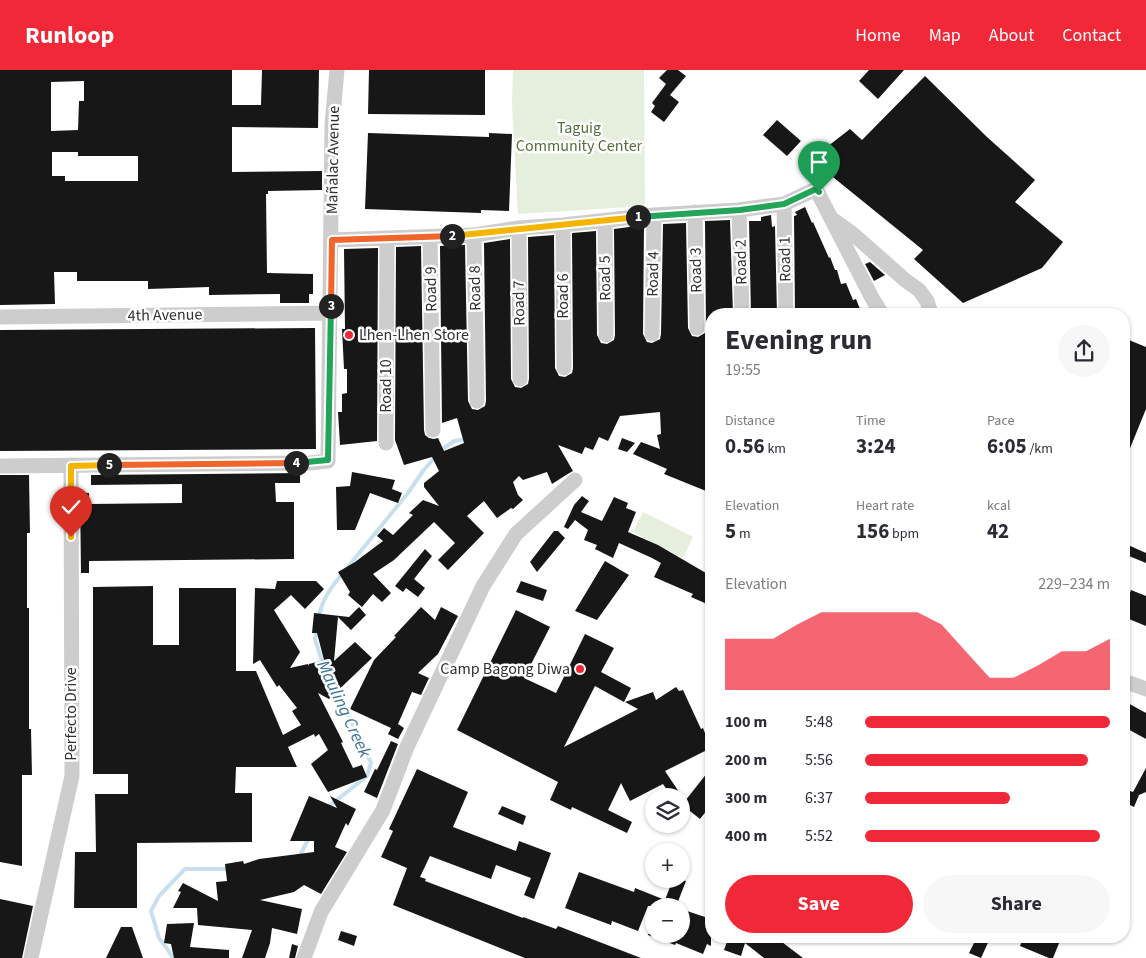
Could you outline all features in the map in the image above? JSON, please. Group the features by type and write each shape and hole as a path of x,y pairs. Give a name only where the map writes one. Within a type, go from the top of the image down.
{"street":[{"name":"Mañalac Avenue","path":"71,466 310,463 328,460 332,125 337,70"},
{"path":"332,240 474,234 654,215 740,210 784,204 816,189 878,308"},
{"name":"Road 1","path":"784,204 786,308"},
{"name":"Road 2","path":"740,210 742,308"},
{"name":"Road 3","path":"695,212 697,328"},
{"name":"Road 4","path":"652,334 654,215"},
{"path":"830,219 853,234 919,290 927,300 929,308"},
{"name":"Road 5","path":"604,221 606,335"},
{"name":"Road 6","path":"563,225 564,368"},
{"name":"Road 7","path":"519,228 520,379"},
{"name":"Road 8","path":"474,234 477,401"},
{"name":"Road 9","path":"430,237 433,430"},
{"name":"Road 10","path":"386,443 387,238"},
{"name":"4th Avenue","path":"0,316 330,313"},
{"path":"0,466 71,466"},
{"name":"Perfecto Drive","path":"31,958 72,776 71,466"},
{"path":"304,958 321,912 383,810 407,746 483,586 516,534 575,480"},
{"path":"1130,683 1146,689"}],"green space":[{"name":"Taguig Community Center","path":"513,70 644,70 645,206 518,214 512,105"},
{"path":"643,512 693,537 683,558 633,532"}],"building":[{"path":"0,70 232,70 232,105 261,105 262,70 319,70 318,128 232,127 232,172 322,171 322,190 268,191 268,194 266,194 267,273 313,274 313,294 309,294 309,303 280,303 280,294 209,295 209,287 148,289 148,281 77,281 77,272 54,272 55,304 0,305","holes":["84,81 84,101 79,101 78,130 51,131 51,82","52,152 78,152 78,156 138,156 138,181 65,181 65,176 52,176"]},
{"path":"369,70 485,70 485,115 368,114"},
{"path":"667,70 678,70 686,76 670,95 679,102 664,122 651,112 655,106 652,103 666,84 659,78"},
{"path":"869,70 904,70 878,99 859,81"},
{"path":"925,76 987,137 1035,180 1015,202 1063,242 1042,268 963,303 914,259 923,250 823,169 814,157 850,129 862,140"},
{"path":"777,120 801,141 787,156 763,135"},
{"path":"368,133 489,137 489,133 512,134 509,211 481,210 481,213 365,209"},
{"path":"805,207 835,270 837,270 841,284 846,283 853,300 856,299 860,308 795,308 794,216 797,215 795,212"},
{"path":"771,215 772,227 775,226 777,308 751,308 749,221 761,221 761,217"},
{"path":"730,220 733,308 706,308 705,221"},
{"path":"686,223 688,328 692,336 698,337 705,333 705,491 664,474 667,469 633,454 641,442 660,449 657,435 661,434 660,412 620,416 608,441 599,437 593,450 585,447 582,454 558,445 573,471 552,484 547,472 523,480 519,476 513,482 518,495 523,500 513,509 511,508 497,518 484,501 467,516 484,533 448,570 438,560 455,543 434,522 394,560 373,574 391,593 382,602 373,594 362,607 348,595 350,592 338,572 383,541 377,536 384,528 393,535 413,515 409,513 423,500 439,506 424,487 424,483 439,471 432,457 404,465 395,440 396,247 421,246 424,430 425,435 429,438 438,438 444,451 464,443 457,418 442,423 440,246 465,245 468,401 472,409 478,410 485,406 486,401 484,243 510,239 511,379 515,387 521,388 528,384 529,379 528,237 554,235 555,368 559,376 565,377 572,373 573,368 572,233 596,231 597,335 601,343 607,344 614,340 615,335 614,229 644,225 643,334 647,342 652,343 660,339 661,334 663,224"},
{"path":"378,248 377,441 340,445 338,412 342,412 342,394 347,393 347,369 344,369 342,329 345,329 344,249"},
{"path":"870,262 885,275 874,281 865,264"},
{"path":"315,328 316,449 0,451 0,330"},
{"path":"1130,340 1146,347 1146,409 1130,448"},
{"path":"622,438 635,443 627,452 618,449"},
{"path":"352,472 395,480 392,489 402,493 398,503 370,493 355,530 337,530 336,487 350,486"},
{"path":"300,473 300,483 275,483 276,502 294,502 294,559 89,561 89,573 81,573 80,493 89,493 89,504 182,503 182,484 91,485 91,475"},
{"path":"0,475 29,475 30,533 27,533 27,608 29,608 29,729 31,729 32,775 22,775 22,866 0,862"},
{"path":"582,496 589,501 581,512 602,521 614,497 628,503 626,508 636,512 628,532 658,545 705,572 705,603 691,597 693,594 654,577 661,563 652,558 619,543 613,558 595,549 597,545 584,540 588,530 575,520 568,529 564,527 574,505"},
{"path":"554,531 558,531 565,538 537,572 530,562"},
{"path":"1130,546 1146,553 1146,563 1130,556"},
{"path":"425,549 432,556 414,579 425,588 418,597 406,588 403,592 395,586"},
{"path":"605,561 629,575 597,620 575,611"},
{"path":"277,581 316,581 324,589 305,609 291,595 274,610 300,652 290,668 308,664 309,666 309,664 324,660 317,633 312,633 314,613 349,617 359,607 366,615 351,630 338,617 334,661 355,642 372,658 329,699 318,693 343,742 341,743 353,768 362,765 367,777 328,792 311,764 328,750 319,734 315,737 314,734 288,747 297,767 236,767 235,793 252,793 252,842 137,843 137,908 74,908 75,852 96,852 95,794 128,794 128,774 93,774 93,587 153,586 153,645 179,645 179,588 236,588 236,671 256,671 283,735 301,725 292,711 297,708 279,685 277,687 260,660 253,664 255,588 275,589"},
{"path":"521,581 547,590 543,601 516,592"},
{"path":"1131,590 1146,596 1146,626 1130,619"},
{"path":"421,607 435,620 441,607 458,616 438,654 418,673 429,678 421,695 412,692 398,724 404,728 398,739 388,734 391,728 350,709 374,660"},
{"path":"516,610 550,627 524,678 556,693 585,634 614,648 601,672 631,688 624,702 595,686 564,747 638,709 625,702 653,692 656,700 676,687 679,691 683,690 701,729 703,728 705,733 705,751 665,771 676,788 666,788 663,784 655,788 645,788 645,793 630,801 621,783 608,810 632,822 627,833 572,807 571,810 550,800 558,782 457,730"},
{"path":"1130,704 1146,713 1146,739 1130,730"},
{"path":"391,741 398,744 377,798 364,792"},
{"path":"1146,768 1146,792 1139,795 1134,807 1130,805 1130,791 1133,792"},
{"path":"417,769 468,792 453,827 516,851 519,841 551,853 534,899 524,895 531,878 496,865 491,879 430,856 420,877 426,879 425,881 523,918 556,929 558,926 641,958 525,958 393,905 407,868 381,857 393,831 389,829"},
{"path":"705,776 705,813 700,819 690,811 690,795"},
{"path":"309,796 337,808 330,796 356,809 348,826 346,823 335,847 347,852 321,894 304,885 294,892 260,900 302,909 297,934 272,928 265,958 242,958 252,930 198,925 197,908 173,908 181,892 178,891 183,883 218,901 216,882 227,881 225,864 243,861 244,864 259,859 314,852 314,841 290,841"},
{"path":"502,806 526,816 523,825 498,814"},
{"path":"579,872 634,892 635,888 660,898 645,898 645,914 638,931 612,921 611,925 565,908"},
{"path":"670,888 683,888 679,898 666,898"},
{"path":"0,899 33,906 22,958 0,958"},
{"path":"690,912 705,917 705,943 711,943 711,946 707,944 703,954 676,943 690,943"},
{"path":"194,923 190,947 229,950 229,958 174,958 171,944 164,943 167,924"},
{"path":"121,927 132,927 143,958 106,958"},
{"path":"341,931 357,936 354,946 338,940"},
{"path":"726,943 745,943 741,956 724,950"},
{"path":"745,943 783,943 803,958 764,958"},
{"path":"974,943 988,943 981,958 969,953"},
{"path":"1021,943 1059,943 1053,958 1020,946"},
{"path":"292,944 298,946 295,958 289,958"}],"waterway":[{"name":"Mauling Creek","path":"440,451 454,441 467,439"},
{"name":"Mauling Creek","path":"347,568 436,456"},
{"name":"Mauling Creek","path":"319,617 325,599 342,574"},
{"name":"Mauling Creek","path":"317,629 315,639 323,665"},
{"name":"Mauling Creek","path":"328,807 367,776 371,763 335,687"},
{"name":"Mauling Creek","path":"299,857 309,838"},
{"name":"Mauling Creek","path":"173,958 159,938 151,911 159,896 185,869 229,869"}],"place":[{"name":"Lhen-Lhen Store","path":"349,335"},
{"name":"Camp Bagong Diwa","path":"580,669"}],"route":[{"path":"71,537 71,466 310,463 328,460 332,240 474,234 654,215 740,210 784,204 816,189 819,192"}]}
